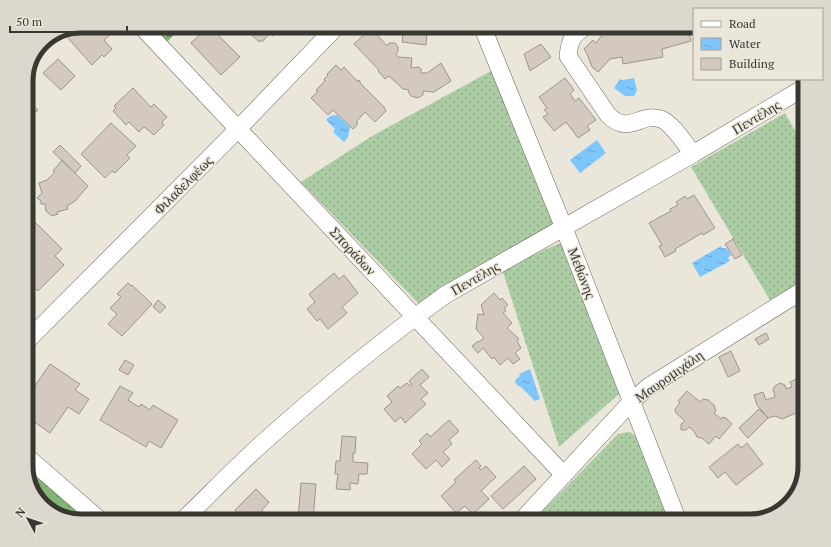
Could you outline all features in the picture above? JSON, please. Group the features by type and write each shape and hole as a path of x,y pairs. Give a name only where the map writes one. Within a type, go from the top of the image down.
{"street":[{"name":"Σποράδων","path":"148,33 564,475"},
{"name":"Φιλαδελφέως","path":"33,335 238,129 330,33"},
{"name":"Μεθώνης","path":"485,33 564,228 675,514"},
{"path":"576,33 569,44 568,56 608,115 615,122 621,124 654,118 662,120 670,125 693,154"},
{"name":"Πεντέλης","path":"189,514 256,449 335,381 415,317 446,295 481,273 564,228 693,154 798,91"},
{"name":"Μαυρομιχάλη","path":"528,514 631,402 648,387 798,293"},
{"path":"33,462 93,514"}],"green space":[{"path":"159,33 175,33 167,42"},
{"path":"491,71 555,225 481,266 419,304 301,182 372,136"},
{"path":"785,113 798,136 798,283 770,300 691,167"},
{"path":"562,242 619,394 559,447 502,269"},
{"path":"630,432 639,439 667,514 540,514 618,434"},
{"path":"33,472 80,514 75,514 60,509 49,502 39,490"}],"water":[{"path":"634,78 637,90 634,96 625,96 614,88 620,79 623,80"},
{"path":"337,115 350,127 348,137 344,142 333,132 335,129 326,120 330,116"},
{"path":"597,140 606,153 580,173 570,160"},
{"path":"721,246 729,251 731,255 728,258 730,261 700,277 692,263"},
{"path":"530,369 540,399 535,401 515,382 520,376 519,374"}],"building":[{"path":"81,33 112,33 104,40 112,49 104,57 102,55 92,65 66,36"},
{"path":"202,33 216,33 240,57 221,75 191,43"},
{"path":"249,33 270,33 262,42 260,40 259,42"},
{"path":"366,33 375,33 387,46 389,43 395,43 398,47 398,52 396,54 398,57 412,58 411,68 419,67 421,69 421,73 427,73 441,63 451,81 434,92 423,91 423,95 418,98 411,96 408,92 409,90 403,89 389,76 385,79 378,71 379,70 354,44"},
{"path":"403,33 427,33 426,45 402,42"},
{"path":"602,33 689,33 691,41 662,49 663,57 623,64 622,57 610,59 598,72 592,67 584,49 593,40 596,43 603,34"},
{"path":"541,44 551,57 530,71 524,54"},
{"path":"58,59 75,76 61,90 43,73"},
{"path":"336,65 341,70 344,67 356,80 360,81 360,83 384,107 386,111 375,122 365,112 357,121 357,125 353,129 333,110 328,115 311,98 318,91 316,90 325,81 324,79 328,75 327,74"},
{"path":"565,78 574,90 570,94 575,101 579,98 596,120 587,126 590,130 578,138 566,122 554,131 543,117 548,114 544,110 547,108 539,97"},
{"path":"133,88 151,107 154,104 167,117 162,122 164,125 154,135 144,127 139,132 129,122 126,125 113,111 116,108 114,106"},
{"path":"33,105 38,110 33,115"},
{"path":"111,123 136,146 127,155 130,158 115,173 112,171 105,178 81,154"},
{"path":"60,145 81,166 75,173 53,152"},
{"path":"62,160 88,186 75,201 67,206 68,209 57,212 58,214 52,216 46,211 45,204 41,204 41,201 37,198 42,193 39,183 47,180 55,172 53,171"},
{"path":"694,195 715,228 703,235 702,233 675,249 676,251 665,257 659,246 662,245 649,223 671,211 670,209 678,205 676,202 685,196 687,199"},
{"path":"33,220 62,249 55,256 64,265 38,291 33,286"},
{"path":"733,239 742,255 735,259 725,244"},
{"path":"334,273 339,279 344,275 358,293 342,307 347,313 328,329 320,319 317,321 307,309 315,302 309,294"},
{"path":"128,283 152,304 122,336 108,324 117,314 110,308 121,297 117,294"},
{"path":"494,293 500,300 502,298 508,305 504,308 506,311 503,313 512,323 507,328 519,339 517,341 521,348 515,353 520,359 513,364 508,358 500,365 494,357 492,359 483,348 478,353 472,346 484,338 476,329 478,314 484,315 481,305"},
{"path":"158,300 166,307 160,313 153,307"},
{"path":"766,333 769,339 759,345 755,339"},
{"path":"731,351 740,371 728,377 719,357"},
{"path":"125,360 134,365 128,375 119,370"},
{"path":"50,364 80,384 75,390 89,399 79,414 68,407 50,433 33,421 33,389"},
{"path":"422,369 429,377 420,385 428,393 421,399 426,404 405,423 401,417 395,422 384,409 392,402 387,396 398,386 400,388 407,383 410,386 412,385 409,381"},
{"path":"797,379 798,380 798,412 782,419 775,416 768,418 757,405 754,395 763,392 766,400 775,397 773,389 775,386 780,383 785,385 786,389 792,387 790,382"},
{"path":"120,386 133,393 128,400 139,407 141,404 150,410 153,405 178,420 161,448 149,441 146,447 100,420"},
{"path":"687,391 700,402 703,399 708,400 714,405 716,411 714,413 721,419 722,417 726,418 732,424 719,439 716,436 709,444 702,438 697,437 694,431 689,427 686,430 681,430 681,424 685,421 676,413 675,409 680,403 678,401"},
{"path":"759,409 768,418 748,438 739,428"},
{"path":"449,420 459,431 449,440 452,444 443,452 450,459 442,467 436,460 426,469 412,454 422,444 419,441 427,433 430,437"},
{"path":"342,436 356,437 353,462 368,463 367,474 359,474 358,484 350,483 350,490 336,489 338,474 335,474 336,461 340,461"},
{"path":"747,443 763,464 736,485 725,472 718,478 709,467 738,444 741,448"},
{"path":"476,460 481,466 479,468 481,470 486,466 496,477 481,491 489,499 473,514 465,506 456,513 441,496 456,482 454,480"},
{"path":"524,466 536,479 503,509 491,496"},
{"path":"301,483 316,484 314,514 298,514"},
{"path":"793,487 786,498 784,497"},
{"path":"256,489 269,502 262,510 263,514 238,514 235,510"}]}
